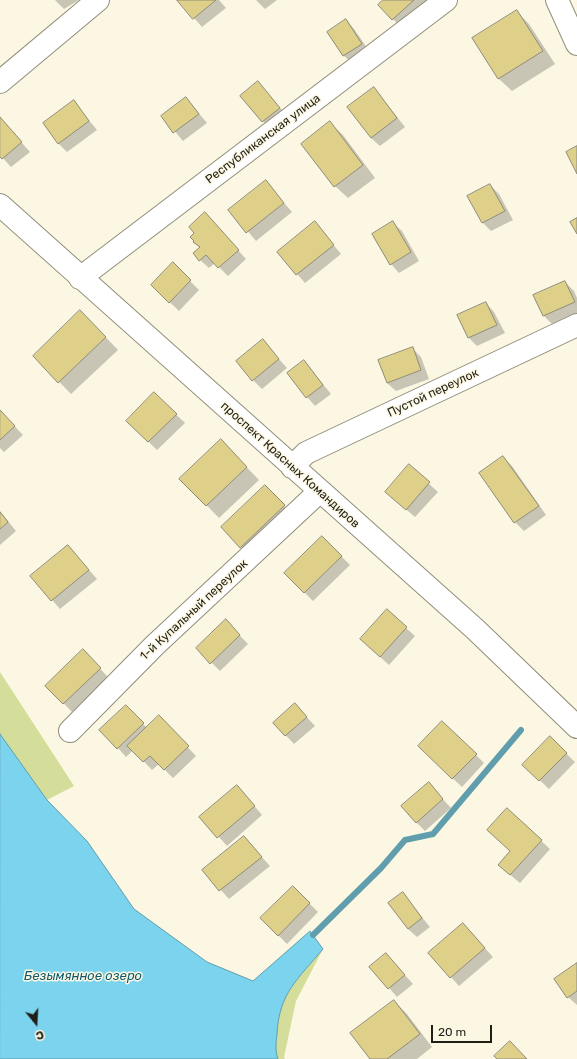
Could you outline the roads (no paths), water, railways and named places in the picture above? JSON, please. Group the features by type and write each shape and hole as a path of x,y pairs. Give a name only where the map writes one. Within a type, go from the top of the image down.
{"street":[{"path":"0,82 98,0"},
{"name":"Республиканская улица","path":"80,278 446,0"},
{"path":"557,0 577,44"},
{"name":"проспект Красных Командиров","path":"1,208 475,629 577,727"},
{"name":"Пустой переулок","path":"292,467 306,453 577,325"},
{"name":"1-й Купальный переулок","path":"70,731 156,645 320,491"}],"water":[{"name":"Безымянное озеро","path":"0,734 47,800 87,841 134,909 207,962 253,981 310,931 323,949 291,987 286,997 279,1020 276,1047 278,1059 0,1059"}],"waterway":[{"path":"313,935 381,868 405,840 433,834 521,730"}]}
